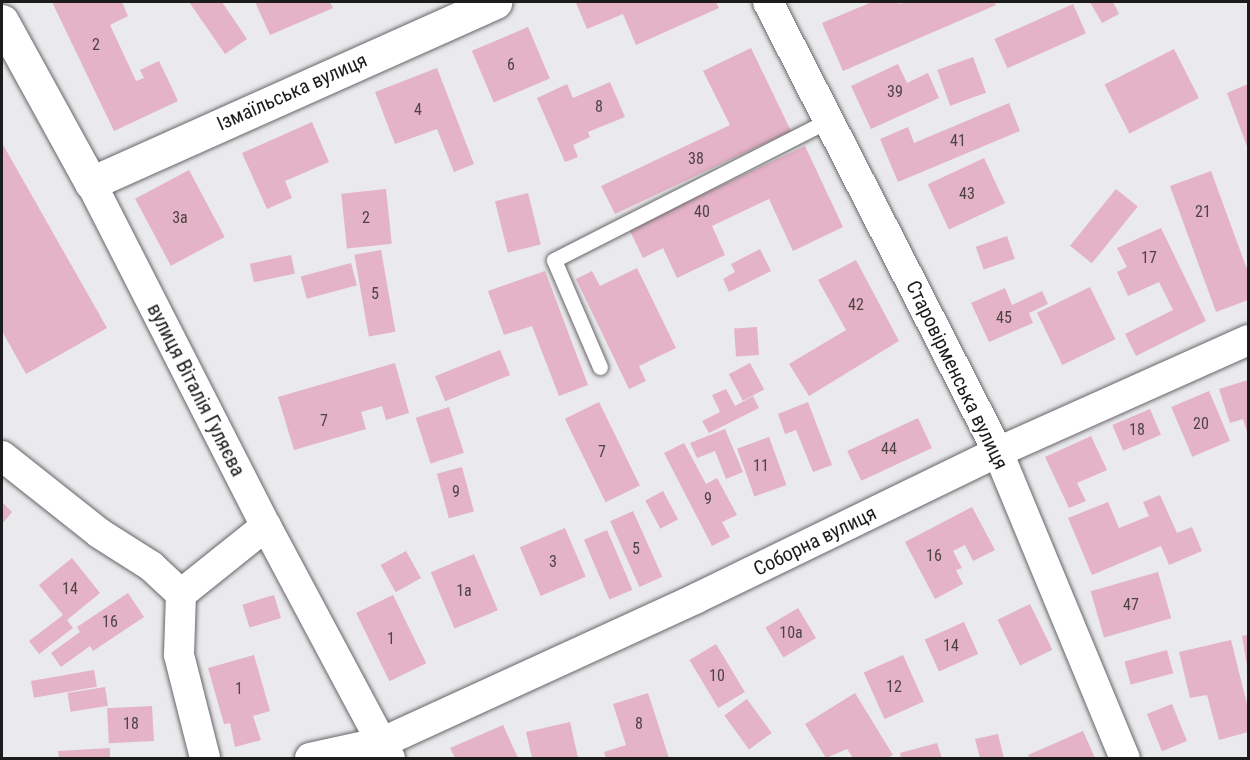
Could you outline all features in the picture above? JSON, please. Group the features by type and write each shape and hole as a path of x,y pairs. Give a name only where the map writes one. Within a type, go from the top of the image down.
{"main road":[{"name":"Ізмаїльська вулиця","path":"91,183 495,2"},
{"name":"вулиця Віталія Гуляєва","path":"2,21 91,183"}],"street":[{"name":"Старовірменська вулиця","path":"768,2 998,452 1125,759"},
{"name":"вулиця Віталія Гуляєва","path":"91,183 266,525 387,750"},
{"name":"Соборна вулиця","path":"310,759 387,750 998,452 1248,340"},
{"path":"2,456 99,533 152,566 181,594 180,655 205,759"},
{"path":"181,594 266,525"}],"lane":[{"path":"600,367 554,260 829,120"}],"building":[{"path":"52,2 122,2 128,16 110,25 136,81 144,78 140,70 159,61 178,101 114,131"},
{"path":"189,2 222,2 247,39 225,54"},
{"path":"255,2 330,2 333,8 270,35"},
{"path":"716,2 719,8 636,45 623,14 587,29 576,3"},
{"path":"872,2 898,2 899,4 906,2 994,2 996,5 843,71 822,23"},
{"path":"1090,2 1113,2 1119,14 1102,23"},
{"path":"1073,4 1086,33 1007,68 994,39"},
{"path":"528,27 550,79 494,102 472,51"},
{"path":"751,48 791,131 615,214 601,186 730,125 703,71"},
{"path":"1174,49 1199,98 1129,133 1105,84"},
{"path":"973,57 986,93 950,106 937,70"},
{"path":"898,64 907,83 928,73 939,98 871,129 851,86"},
{"path":"437,68 474,164 454,172 437,129 395,144 375,92"},
{"path":"610,82 625,117 588,132 590,137 573,145 578,157 565,162 537,98 567,84 573,98"},
{"path":"1248,84 1248,149 1227,93"},
{"path":"1009,103 1020,131 898,182 880,139 908,127 914,143"},
{"path":"312,122 329,162 285,181 292,198 267,209 242,153"},
{"path":"2,143 107,328 26,374 2,331"},
{"path":"805,146 843,227 793,251 769,199 712,226 725,255 677,278 663,248 643,258 629,229"},
{"path":"984,158 1005,203 949,230 928,184"},
{"path":"189,170 225,237 171,266 135,199"},
{"path":"1211,171 1248,272 1248,300 1216,312 1170,186"},
{"path":"386,189 392,244 347,248 341,194"},
{"path":"1116,189 1138,207 1092,263 1070,246"},
{"path":"528,193 541,244 508,253 495,201"},
{"path":"1161,228 1206,321 1136,356 1125,334 1173,310 1159,282 1128,296 1117,272 1127,267 1117,248"},
{"path":"1007,236 1015,259 984,269 976,247"},
{"path":"760,249 771,271 729,292 723,279 735,272 731,264"},
{"path":"381,250 395,332 369,336 354,255"},
{"path":"291,255 295,274 254,282 250,264"},
{"path":"856,260 899,341 809,396 789,364 846,330 818,280"},
{"path":"351,263 357,285 307,299 301,276"},
{"path":"637,268 676,348 639,366 646,381 629,389 576,279 592,271 600,286"},
{"path":"545,271 588,385 559,396 532,326 504,335 488,291"},
{"path":"1090,287 1115,339 1062,365 1037,313"},
{"path":"1005,288 1012,305 1042,291 1048,304 1029,313 1033,323 989,342 971,303"},
{"path":"757,327 759,355 736,357 734,329"},
{"path":"500,350 510,375 445,401 435,376"},
{"path":"395,363 409,413 386,420 382,406 361,412 366,429 294,450 278,397"},
{"path":"750,363 764,389 743,401 729,374"},
{"path":"1248,380 1248,435 1243,419 1230,423 1219,389"},
{"path":"726,389 735,406 753,396 759,408 709,433 702,421 720,412 712,395"},
{"path":"1209,391 1230,441 1192,457 1171,407"},
{"path":"599,402 640,486 606,502 565,419"},
{"path":"808,402 832,465 813,472 796,430 785,434 778,414"},
{"path":"449,407 464,453 431,463 416,418"},
{"path":"1150,409 1161,435 1123,451 1112,425"},
{"path":"918,418 932,448 861,481 847,451"},
{"path":"725,429 743,472 726,479 715,451 697,458 690,443"},
{"path":"1091,436 1107,470 1077,483 1086,501 1069,508 1045,457"},
{"path":"769,437 786,485 754,497 737,449"},
{"path":"684,443 706,484 717,478 737,515 722,522 730,537 712,546 664,453"},
{"path":"462,467 474,511 449,518 437,474"},
{"path":"663,491 678,519 660,529 645,500"},
{"path":"1160,495 1177,533 1192,527 1202,551 1169,565 1161,546 1092,575 1068,518 1108,502 1119,528 1149,516 1143,502"},
{"path":"2,502 12,512 2,524"},
{"path":"972,507 995,550 973,561 965,545 953,551 962,568 956,570 963,584 935,599 905,542"},
{"path":"633,511 662,577 639,587 610,521"},
{"path":"565,528 586,577 541,596 520,547"},
{"path":"607,530 632,590 609,600 584,540"},
{"path":"406,551 421,578 396,592 381,565"},
{"path":"474,554 498,610 455,629 431,572"},
{"path":"72,558 100,593 67,620 73,628 39,654 29,641 63,615 39,585"},
{"path":"1158,572 1171,618 1104,637 1091,591"},
{"path":"128,593 144,617 93,651 90,646 61,667 51,653 80,632 77,627"},
{"path":"274,595 281,618 249,628 242,605"},
{"path":"393,595 426,663 389,681 356,613"},
{"path":"1030,604 1052,650 1020,666 998,620"},
{"path":"798,608 816,638 783,658 765,628"},
{"path":"964,622 978,654 939,671 925,639"},
{"path":"1248,635 1248,666 1247,666 1242,636"},
{"path":"1231,640 1248,708 1248,732 1219,740 1207,695 1190,698 1179,652"},
{"path":"716,644 745,692 718,708 689,660"},
{"path":"1167,650 1173,673 1131,685 1124,661"},
{"path":"254,655 270,711 253,716 261,740 235,747 230,723 224,724 208,668"},
{"path":"903,655 924,702 884,719 864,672"},
{"path":"94,670 97,687 34,698 31,681"},
{"path":"105,687 108,706 70,712 67,693"},
{"path":"648,693 669,758 606,758 604,752 626,745 613,704"},
{"path":"855,693 893,755 887,758 853,758 847,749 826,758 805,724"},
{"path":"747,699 772,733 749,749 724,715"},
{"path":"1172,704 1187,741 1162,751 1147,714"},
{"path":"152,706 154,741 109,743 107,708"},
{"path":"570,722 578,758 532,758 526,732"},
{"path":"503,725 518,758 455,758 450,748"},
{"path":"1083,731 1095,758 1030,758 1028,755"},
{"path":"998,734 1004,758 980,758 975,739"},
{"path":"937,743 942,758 901,758 900,753"},
{"path":"110,748 110,758 59,758 58,751"}]}
